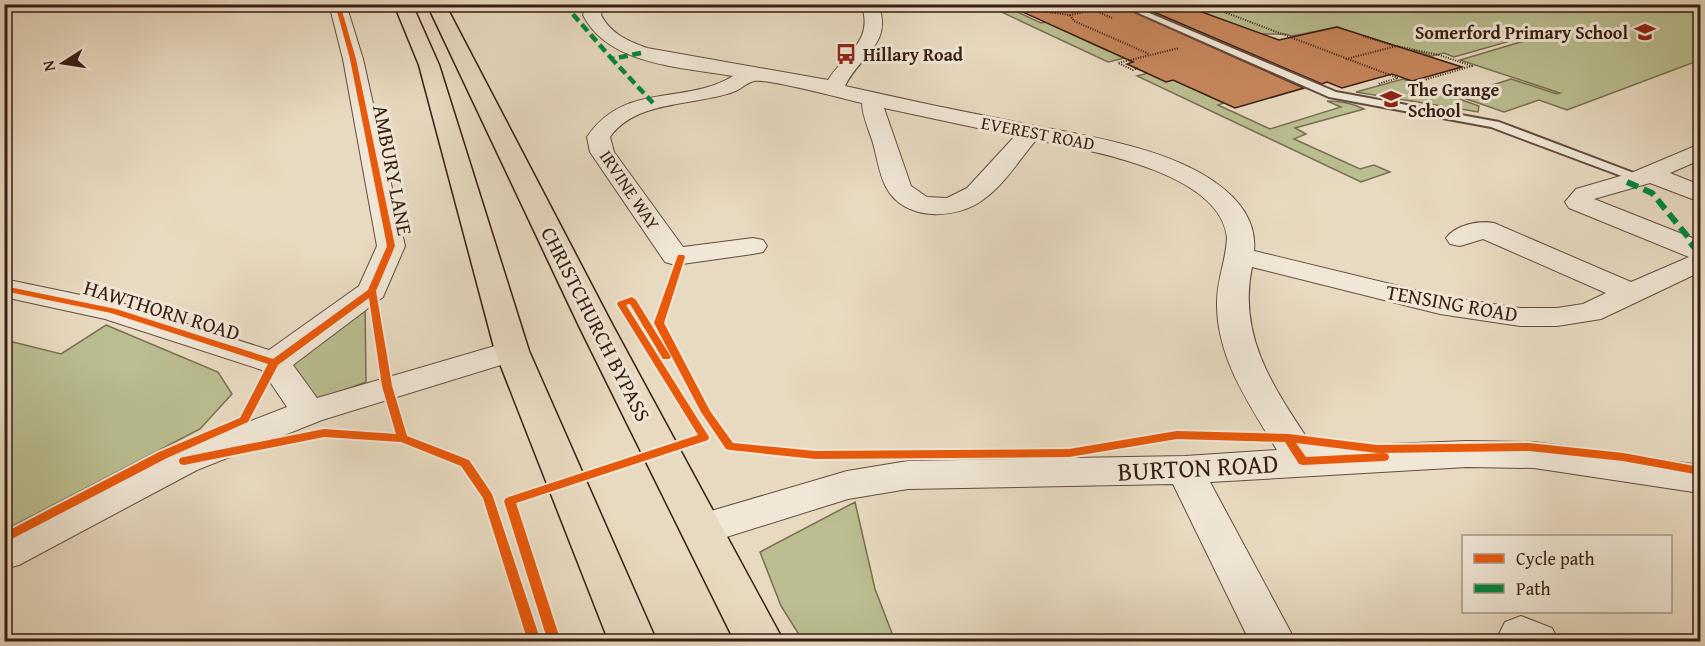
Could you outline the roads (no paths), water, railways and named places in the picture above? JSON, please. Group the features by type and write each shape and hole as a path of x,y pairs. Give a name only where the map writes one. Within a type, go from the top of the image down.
{"main road":[{"path":"404,4 429,65 512,351 633,642"},
{"name":"CHRISTCHURCH BYPASS","path":"436,4 591,315 760,642"}],"street":[{"name":"AMBURY LANE","path":"274,363 372,291 391,246 353,59 337,4"},
{"name":"EVEREST ROAD","path":"596,4 592,15 600,32 620,45 643,53 751,75 813,86 834,87 838,91 877,100 1122,150 1176,170 1215,194 1233,213 1240,227 1240,256 1232,299 1234,332 1249,370 1303,461"},
{"path":"834,87 838,77 869,44 874,27 873,11 869,4"},
{"name":"IRVINE WAY","path":"751,75 729,87 627,112 606,126 598,137 602,152 675,256 753,246"},
{"path":"877,100 872,104 898,186 905,197 920,205 938,207 958,205 974,198 1030,132"},
{"path":"1697,258 1578,202 1585,194 1645,176 1701,152"},
{"path":"1645,176 1701,194"},
{"path":"1460,238 1484,229 1631,293"},
{"name":"TENSING ROAD","path":"1240,256 1440,305 1520,317 1557,317 1590,312 1697,258"},
{"name":"HAWTHORN ROAD","path":"4,288 113,311 274,363"},
{"path":"4,553 184,461 309,412 512,351"},
{"path":"274,363 309,412"},
{"name":"BURTON ROAD","path":"701,529 847,484 908,475 1185,470 1303,461 1467,454 1534,455 1701,479"},
{"path":"1185,470 1273,642"}],"lane":[{"path":"1122,5 1333,95 1495,124 1645,176"}],"place":[{"name":"Somerford Primary School","path":"1645,32"},
{"name":"Hillary Road","path":"846,54"},
{"name":"The Grange School","path":"1391,99"}]}
